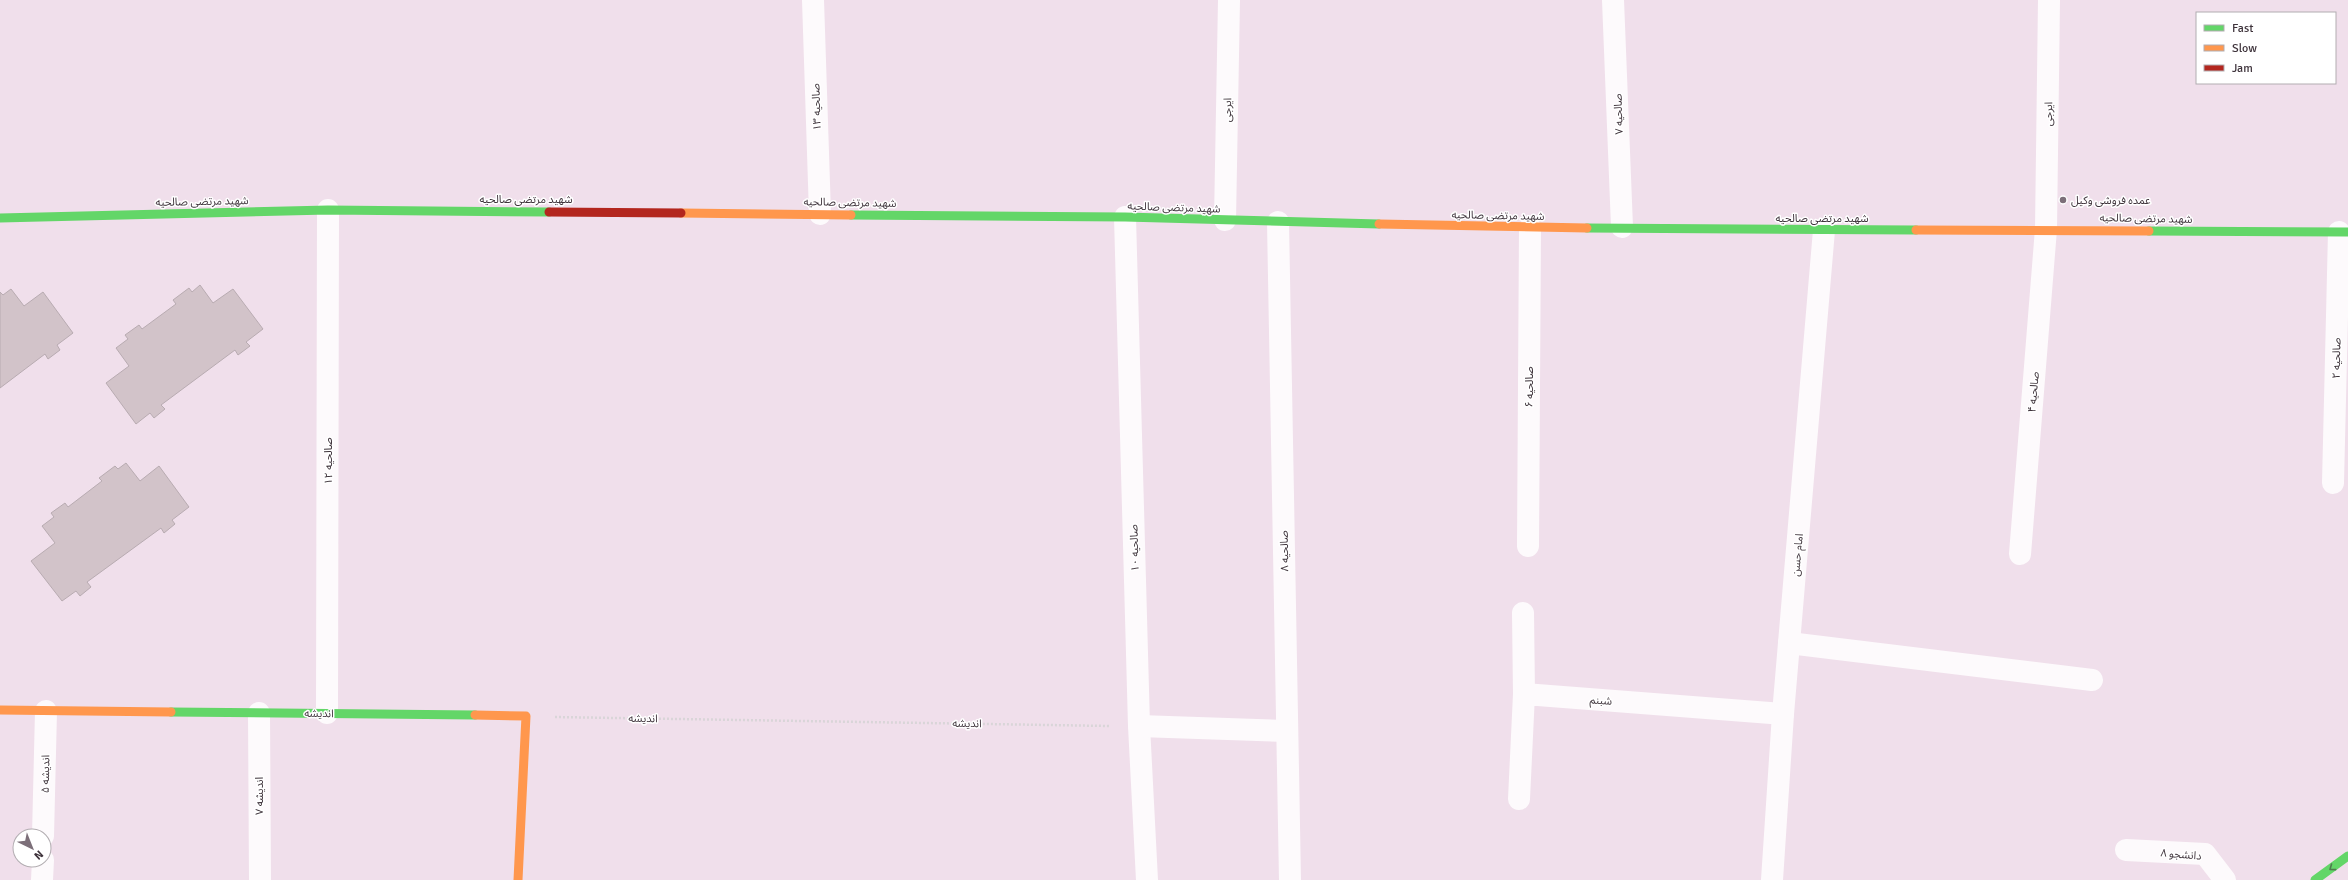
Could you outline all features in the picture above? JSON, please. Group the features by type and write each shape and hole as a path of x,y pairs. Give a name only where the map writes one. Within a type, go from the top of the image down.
{"street":[{"name":"صالحیه ۱۳","path":"813,0 820,214"},
{"name":"ایرجی","path":"1225,220 1229,0"},
{"name":"صالحیه ۷","path":"1614,0 1622,227"},
{"name":"ایرجی","path":"2046,229 2049,0"},
{"name":"شهید مرتضی صالحیه","path":"0,218 328,210 1125,217 1530,228 1622,227 1824,230 2046,229 2343,232"},
{"name":"صالحیه ۱۲","path":"327,713 328,210"},
{"name":"صالحیه ۱۰","path":"1125,217 1139,726 1147,880"},
{"name":"صالحیه ۸","path":"1278,222 1290,880"},
{"name":"صالحیه ۶","path":"1528,546 1530,228"},
{"name":"صالحیه ۴","path":"2020,554 2046,229"},
{"name":"امام حسن","path":"1772,880 1783,714 1824,230"},
{"name":"صالحیه ۲","path":"2333,484 2343,232"},
{"path":"1519,800 1524,694 1523,613"},
{"path":"1789,643 2092,680"},
{"name":"شبنم","path":"1524,694 1783,714"},
{"name":"اندیشه","path":"0,710 526,716"},
{"name":"اندیشه ۵","path":"43,828 46,711"},
{"name":"اندیشه ۷","path":"259,713 260,880"},
{"path":"518,880 526,716"},
{"path":"1139,726 1287,731"},
{"name":"دانشجو ۸","path":"2126,850 2206,854 2225,880"},
{"path":"2315,880 2348,856"},
{"path":"42,880 43,868"}],"path":[{"name":"اندیشه","path":"526,716 1139,726"}],"building":[{"path":"200,285 213,303 233,289 263,329 246,342 250,346 238,355 235,350 161,405 165,409 154,418 150,413 136,424 106,383 129,366 116,348 128,339 125,335 139,325 142,329 176,304 173,300 189,288 192,292"},
{"path":"11,289 24,306 43,292 73,333 57,345 60,350 48,359 45,354 0,388 0,292 3,295"},
{"path":"126,463 140,481 159,466 189,507 172,520 175,524 164,533 161,528 87,582 91,587 80,596 76,591 62,601 31,561 55,543 42,526 54,517 51,513 65,503 68,507 102,481 99,478 115,466 118,469"}],"traffic: fast":[{"path":"0,218 328,210 549,212"},
{"path":"851,215 1125,217 1379,224"},
{"path":"1587,228 1916,230"},
{"path":"2149,231 2348,232"},
{"path":"171,712 475,715"},
{"path":"2315,880 2348,856"}],"traffic: slow":[{"path":"681,213 851,215"},
{"path":"1379,224 1587,228"},
{"path":"1916,230 2149,231"},
{"path":"0,710 171,712"},
{"path":"475,715 526,716 518,880"}],"traffic: jam":[{"path":"549,212 681,213"}],"place":[{"name":"عمده فروشی وکیل","path":"2063,200"}]}
